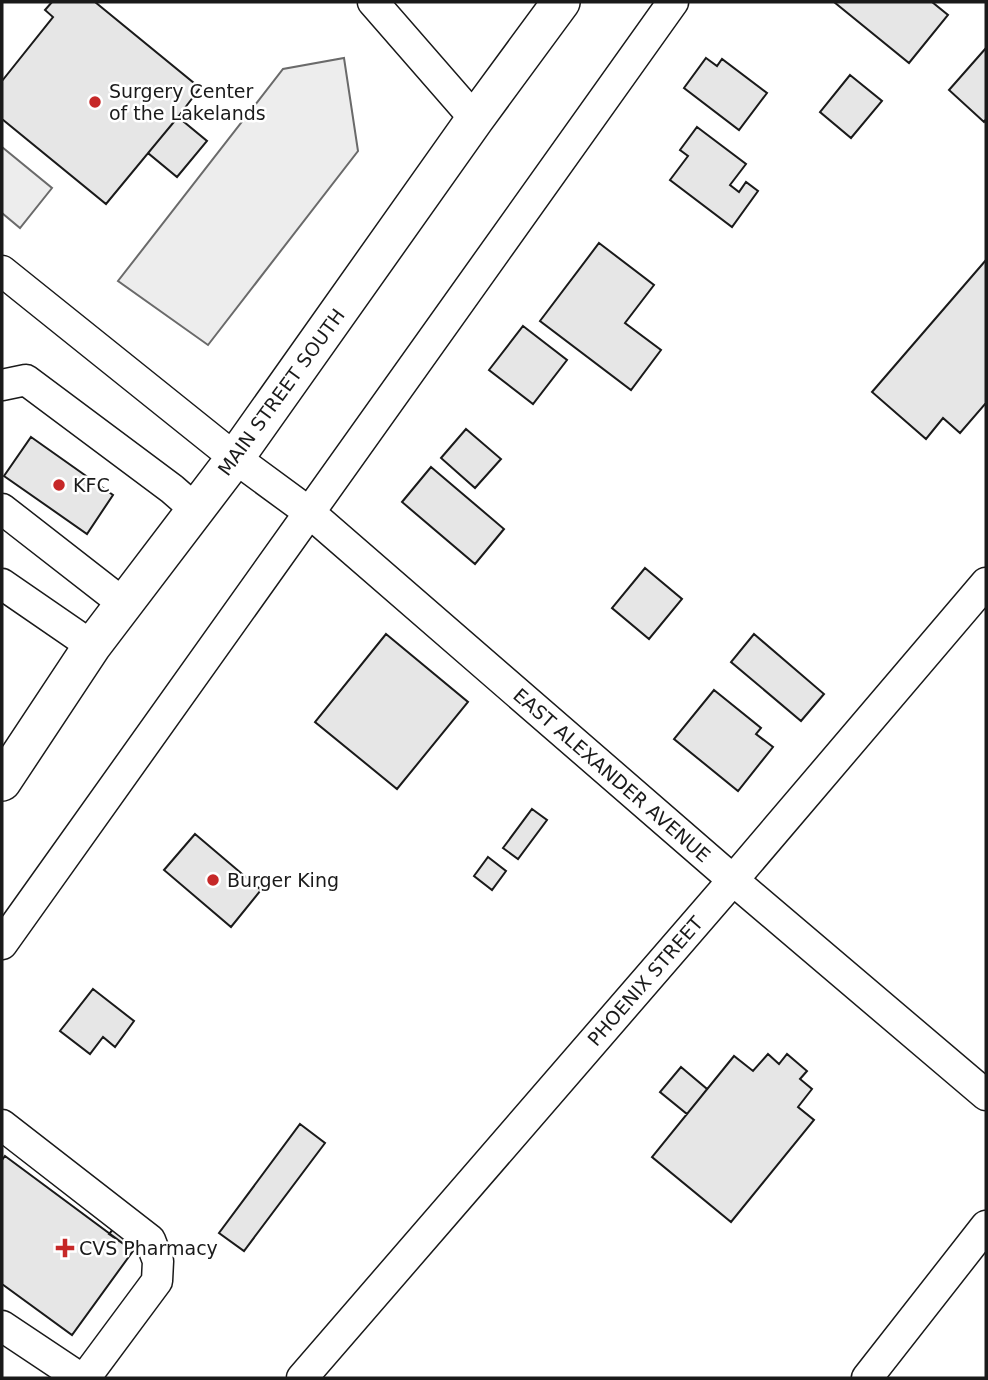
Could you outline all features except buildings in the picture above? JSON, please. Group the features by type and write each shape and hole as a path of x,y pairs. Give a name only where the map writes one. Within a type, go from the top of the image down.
{"main road":[{"name":"MAIN STREET SOUTH","path":"2,782 92,646 236,458 475,119 561,2"}],"street":[{"path":"373,2 475,119"},
{"path":"7,924 310,513 673,2"},
{"name":"EAST ALEXANDER AVENUE","path":"5,281 310,513 733,880 986,1095"},
{"path":"2,361 14,383 172,489 196,510"},
{"path":"2,509 124,604"},
{"name":"PHOENIX STREET","path":"302,1378 986,583"},
{"path":"2,584 92,646"},
{"path":"2,1125 150,1240 158,1261 157,1281 83,1378 2,1326"},
{"path":"867,1378 986,1226"}],"shaded area":[{"path":"344,58 358,151 208,345 118,281 283,69"},
{"path":"2,147 52,188 20,228 2,213"}],"place":[{"name":"Surgery Center of the Lakelands","path":"95,102"},
{"name":"KFC","path":"59,485"},
{"name":"Burger King","path":"213,880"},
{"name":"CVS Pharmacy","path":"65,1248"}]}
